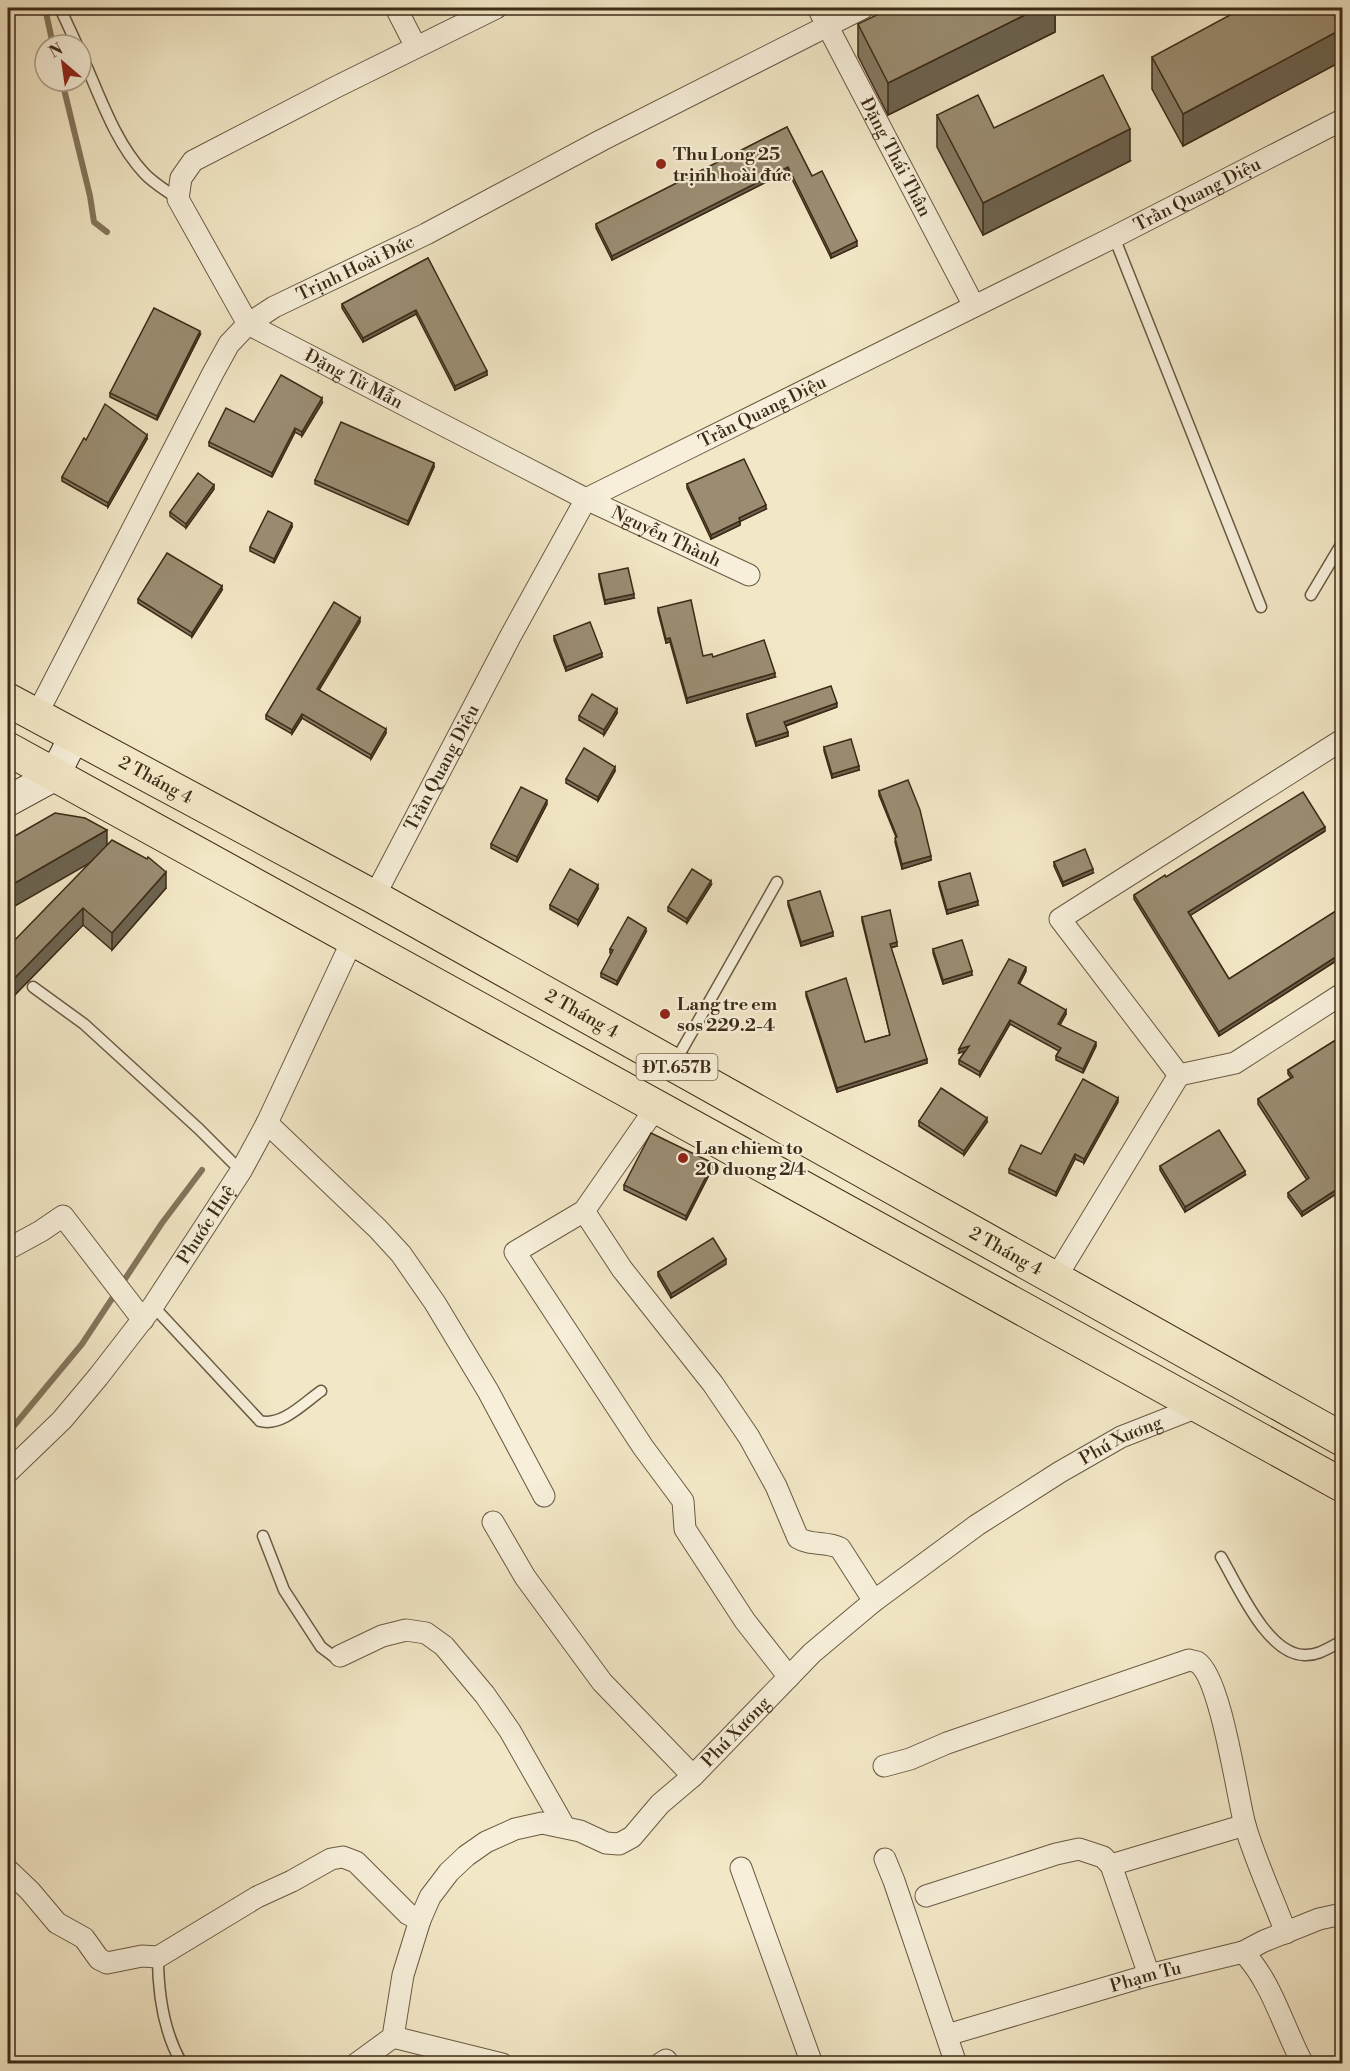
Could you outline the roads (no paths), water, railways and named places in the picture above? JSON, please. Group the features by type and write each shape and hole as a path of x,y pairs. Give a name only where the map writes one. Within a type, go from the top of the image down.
{"main road":[{"name":"2 Tháng 4","path":"8,700 374,897 1342,1439"},
{"name":"ĐT.657B","path":"8,749 1342,1485"}],"street":[{"path":"396,8 416,47"},
{"path":"248,324 178,199 182,178 193,161 496,8"},
{"name":"Trịnh Hoài Đức","path":"36,716 213,373 229,344 248,324 274,307 426,234 602,140 822,16 863,8"},
{"name":"Đặng Thái Thân","path":"822,16 974,306"},
{"name":"Trần Quang Diệu","path":"374,897 510,637 586,499 1114,237 1342,120"},
{"name":"Đặng Tử Mẫn","path":"248,324 586,499"},
{"name":"Nguyễn Thành","path":"586,499 748,575"},
{"path":"8,801 54,776 74,737"},
{"path":"1179,1075 1060,920 1342,740"},
{"name":"Phước Huệ","path":"8,1472 62,1420 148,1313 241,1171 267,1123 352,940"},
{"path":"1055,1279 1179,1075 1235,1063 1342,994"},
{"path":"657,1106 584,1211 514,1252 643,1447 683,1502 685,1529 745,1622 789,1677"},
{"path":"267,1123 401,1254 435,1303 488,1391 544,1496"},
{"path":"584,1211 622,1269 713,1384 749,1437 776,1486 798,1538 805,1543 832,1544 840,1548 874,1600"},
{"path":"8,1249 63,1216 148,1313"},
{"name":"Phú Xương","path":"393,2037 403,1975 420,1920 430,1898 449,1872 466,1856 486,1842 515,1829 542,1822 564,1826 606,1843 619,1844 632,1837 660,1804 693,1776 789,1677 834,1633 874,1600 977,1525 1060,1472 1121,1437 1200,1406"},
{"path":"493,1522 525,1577 602,1682 693,1776"},
{"path":"340,1656 382,1636 406,1630 426,1633 444,1646 479,1688 510,1731 564,1826"},
{"path":"884,1766 910,1759 947,1743 1188,1660 1198,1662 1216,1697 1233,1760 1245,1825 1286,1933"},
{"path":"1112,1865 1245,1825"},
{"path":"927,1896 1056,1854 1079,1849 1103,1857 1112,1865 1149,1975"},
{"path":"8,1870 30,1891 57,1923 84,1938 99,1959 107,1963 142,1956 158,1957 257,1898 331,1858 343,1857 356,1862 408,1914 420,1920"},
{"path":"885,1859 956,2064"},
{"path":"741,1868 812,2064"},
{"name":"Phạm Tu","path":"947,2035 1149,1975 1243,1952 1319,1919 1342,1914"},
{"path":"1243,1952 1257,1967 1303,2064"},
{"path":"356,2064 393,2037 501,2064"},
{"path":"660,2064 666,2060 668,2064"}],"lane":[{"path":"60,8 71,33"},
{"path":"93,80 130,155 145,175 178,199"},
{"path":"1114,237 1262,607"},
{"path":"1311,595 1342,543"},
{"path":"673,1065 777,882"},
{"path":"33,987 84,1024 199,1129 241,1171"},
{"path":"148,1313 260,1421 269,1423 280,1420 321,1391"},
{"path":"262,1536 284,1590 315,1638 327,1652 333,1656 340,1656"},
{"path":"1221,1557 1266,1634 1279,1646 1302,1656 1316,1654 1342,1641"},
{"path":"158,1957 162,2014 182,2064"}],"waterway":[{"path":"45,8 50,33"},
{"path":"65,93 90,196 94,222 107,232"},
{"path":"8,1431 82,1344 162,1223 202,1170"}],"place":[{"name":"Thu Long 25 trịnh hoài đức","path":"661,164"},
{"name":"Lang tre em sos 229.2-4","path":"665,1014"},
{"name":"Lan chiem to 20 duong 2/4","path":"683,1158"}]}
